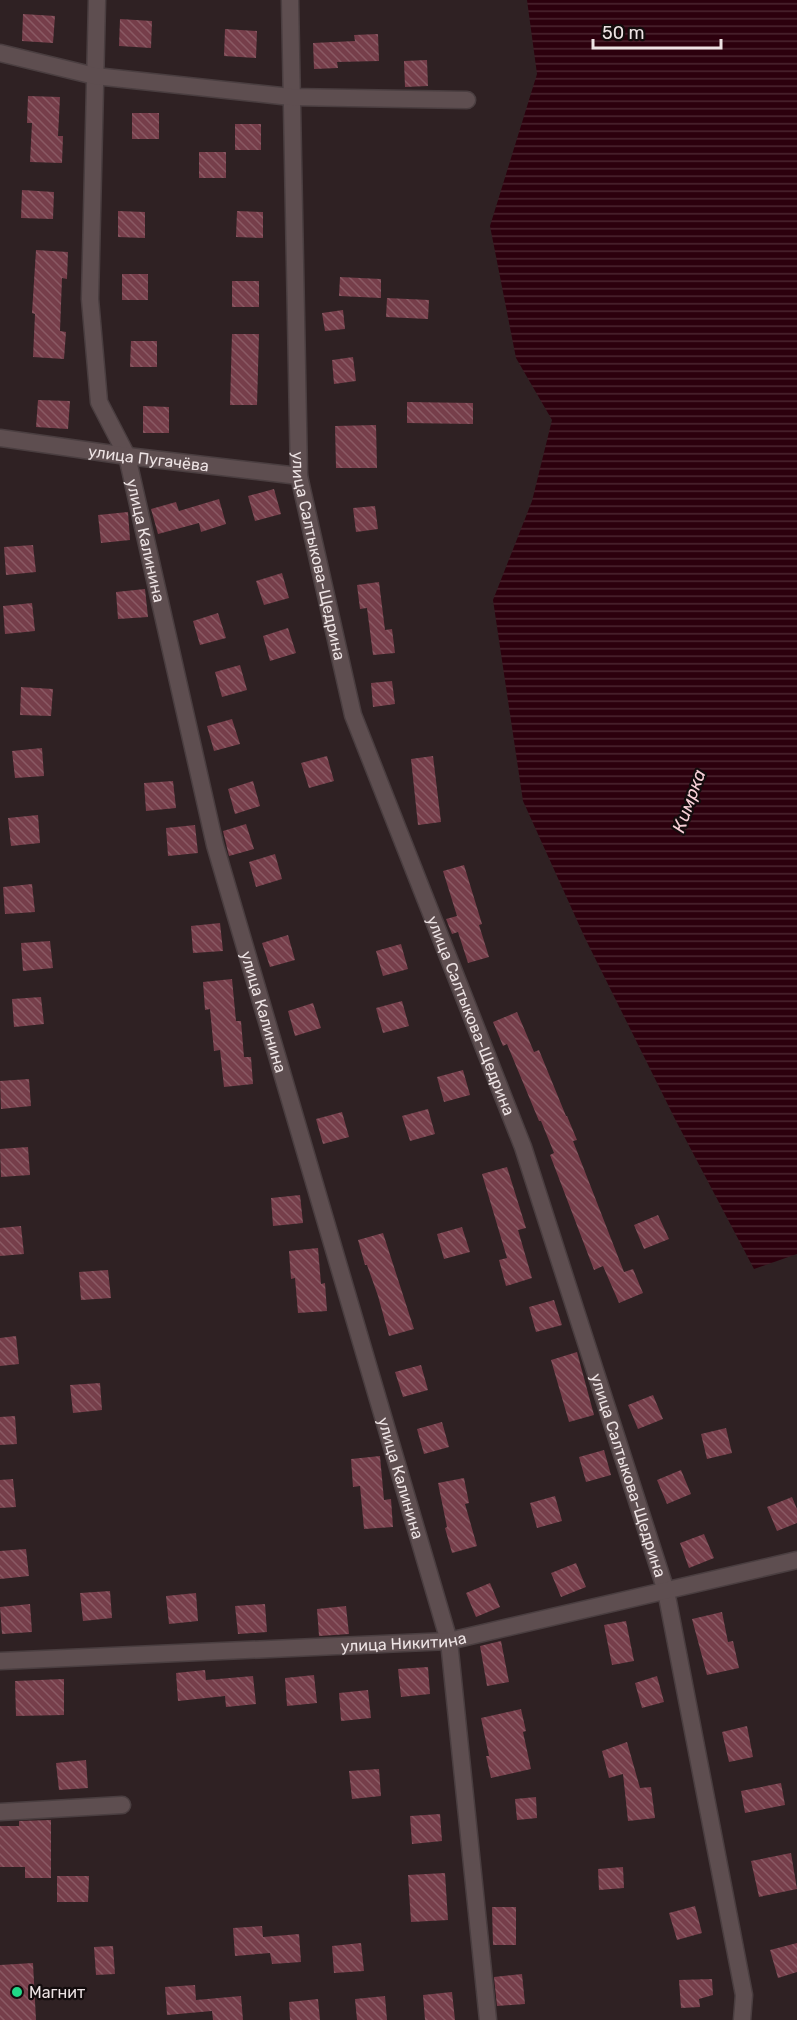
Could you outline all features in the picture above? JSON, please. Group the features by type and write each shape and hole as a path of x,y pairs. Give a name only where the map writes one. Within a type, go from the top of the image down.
{"street":[{"name":"улица Калинина","path":"97,0 90,299 99,402 127,456 215,845 449,1641 488,2020"},
{"name":"улица Салтыкова-Щедрина","path":"290,0 299,476 352,716 524,1147 666,1591 744,1995 742,2020"},
{"path":"0,53 95,76 291,97 467,100"},
{"name":"улица Пугачёва","path":"0,438 127,456 299,476"},
{"name":"улица Никитина","path":"0,1661 449,1641 797,1560"},
{"path":"0,1812 122,1805"}],"water":[{"name":"Кимрка","path":"527,0 797,0 797,1254 754,1269 676,1121 585,938 523,801 493,600 532,501 552,420 516,358 490,226 537,74"}],"building":[{"path":"23,14 55,16 53,43 22,41"},
{"path":"120,19 152,21 151,48 119,46"},
{"path":"225,29 257,31 256,58 224,56"},
{"path":"378,34 379,61 337,62 338,68 314,69 313,43 355,41 354,35"},
{"path":"427,60 428,86 405,87 404,61"},
{"path":"28,96 60,97 58,136 63,136 62,163 30,162 32,123 27,123"},
{"path":"132,113 159,113 159,139 132,139"},
{"path":"235,124 261,124 261,150 235,150"},
{"path":"199,152 226,152 226,178 199,178"},
{"path":"22,190 54,192 53,219 21,218"},
{"path":"118,211 145,212 145,238 118,237"},
{"path":"237,211 263,212 263,238 236,237"},
{"path":"36,250 68,252 67,279 62,278 60,331 66,332 64,359 33,357 35,314 32,313"},
{"path":"122,274 148,274 148,300 122,300"},
{"path":"340,277 381,279 381,298 339,296"},
{"path":"232,281 259,281 259,307 232,307"},
{"path":"387,298 429,300 428,319 386,317"},
{"path":"343,310 345,329 325,331 322,313"},
{"path":"232,334 259,334 257,405 230,405"},
{"path":"131,341 157,341 157,367 130,367"},
{"path":"353,357 356,381 334,384 332,360"},
{"path":"38,400 70,401 68,429 36,427"},
{"path":"407,402 473,403 473,424 407,423"},
{"path":"143,406 169,407 169,433 143,433"},
{"path":"376,425 377,468 336,468 335,426"},
{"path":"274,489 281,514 255,521 248,496"},
{"path":"219,499 226,524 201,532 199,523 158,534 151,509 176,502 179,511"},
{"path":"375,506 378,529 356,532 353,508"},
{"path":"128,512 130,540 101,543 98,515"},
{"path":"33,545 36,572 6,575 4,547"},
{"path":"282,573 289,598 264,605 256,581"},
{"path":"379,582 385,630 392,629 395,653 373,655 367,608 360,609 357,585"},
{"path":"145,589 148,617 118,619 116,592"},
{"path":"32,603 35,631 5,634 3,606"},
{"path":"218,613 226,638 200,645 193,621"},
{"path":"288,628 296,653 270,661 263,636"},
{"path":"240,665 247,690 222,697 215,672"},
{"path":"392,681 395,704 373,707 371,683"},
{"path":"21,687 53,689 51,716 20,715"},
{"path":"232,719 240,744 214,751 207,726"},
{"path":"42,748 44,776 15,778 12,751"},
{"path":"327,756 334,781 309,788 301,763"},
{"path":"433,756 441,822 418,825 411,759"},
{"path":"173,781 176,808 146,811 144,783"},
{"path":"253,781 260,806 235,814 228,789"},
{"path":"38,815 40,843 11,846 8,818"},
{"path":"246,824 254,849 229,856 223,831"},
{"path":"195,825 198,853 168,856 166,828"},
{"path":"275,854 282,879 256,887 249,862"},
{"path":"464,865 482,924 479,925 489,957 468,963 458,932 452,934 446,919 457,916 443,871"},
{"path":"32,884 35,912 5,914 3,887"},
{"path":"220,923 223,951 193,953 191,926"},
{"path":"288,935 295,960 270,967 262,943"},
{"path":"50,941 53,968 23,971 21,943"},
{"path":"401,944 408,969 383,976 376,951"},
{"path":"232,979 236,1021 241,1021 244,1057 251,1057 253,1084 224,1087 220,1050 214,1051 210,1009 205,1010 203,982"},
{"path":"41,997 44,1024 14,1027 12,999"},
{"path":"402,1001 409,1026 383,1033 376,1008"},
{"path":"313,1003 321,1028 295,1036 288,1011"},
{"path":"517,1012 534,1052 539,1050 577,1140 573,1141 624,1272 633,1269 643,1293 619,1303 603,1266 594,1270 550,1155 554,1153 541,1121 539,1121 507,1044 503,1046 493,1022"},
{"path":"463,1070 470,1095 444,1102 437,1077"},
{"path":"29,1079 31,1106 1,1109 0,1081"},
{"path":"428,1109 435,1134 410,1141 402,1116"},
{"path":"342,1112 349,1137 323,1144 316,1119"},
{"path":"28,1147 30,1175 1,1177 0,1149"},
{"path":"507,1167 526,1228 518,1230 532,1278 506,1286 499,1260 507,1258 482,1174"},
{"path":"300,1195 303,1223 273,1226 271,1198"},
{"path":"658,1215 669,1239 644,1249 634,1225"},
{"path":"21,1226 24,1254 0,1256 0,1228"},
{"path":"462,1227 470,1252 444,1259 437,1234"},
{"path":"383,1233 414,1329 389,1336 378,1296 367,1265 365,1265 358,1240"},
{"path":"318,1248 321,1284 325,1283 327,1311 298,1313 295,1278 291,1279 289,1251"},
{"path":"108,1270 111,1298 81,1300 79,1272"},
{"path":"554,1300 562,1325 536,1332 529,1307"},
{"path":"16,1336 19,1364 0,1366 0,1338"},
{"path":"577,1352 594,1415 569,1422 551,1360"},
{"path":"421,1365 428,1390 403,1397 395,1372"},
{"path":"100,1383 102,1410 73,1413 70,1385"},
{"path":"653,1395 663,1419 638,1429 628,1405"},
{"path":"15,1416 17,1444 0,1445 0,1417"},
{"path":"442,1422 449,1447 424,1454 417,1429"},
{"path":"726,1428 732,1453 707,1459 701,1434"},
{"path":"604,1450 611,1475 586,1482 579,1457"},
{"path":"380,1456 384,1500 391,1499 393,1527 364,1529 360,1486 353,1487 351,1459"},
{"path":"681,1470 691,1494 667,1504 657,1480"},
{"path":"464,1478 469,1503 465,1504 477,1546 452,1553 445,1528 447,1527 438,1483"},
{"path":"13,1479 16,1507 0,1508 0,1480"},
{"path":"555,1496 562,1521 537,1528 530,1503"},
{"path":"792,1497 797,1509 797,1523 777,1531 767,1507"},
{"path":"704,1534 714,1558 689,1568 680,1543"},
{"path":"26,1549 29,1576 0,1579 0,1551"},
{"path":"576,1563 586,1587 561,1597 551,1573"},
{"path":"490,1583 500,1607 476,1617 466,1593"},
{"path":"110,1591 112,1618 83,1621 80,1593"},
{"path":"196,1593 198,1621 169,1624 166,1596"},
{"path":"30,1604 32,1632 2,1634 0,1607"},
{"path":"265,1604 267,1632 238,1634 235,1606"},
{"path":"346,1606 349,1634 319,1636 317,1609"},
{"path":"722,1612 728,1642 733,1641 739,1668 707,1675 692,1619"},
{"path":"626,1621 634,1661 612,1665 604,1625"},
{"path":"501,1641 509,1682 487,1686 480,1646"},
{"path":"428,1667 430,1694 401,1697 398,1669"},
{"path":"205,1670 206,1680 253,1676 256,1704 226,1707 225,1696 178,1701 176,1673"},
{"path":"314,1675 317,1703 287,1706 285,1678"},
{"path":"657,1676 664,1702 642,1708 635,1683"},
{"path":"64,1679 64,1715 16,1716 15,1681"},
{"path":"368,1690 371,1718 341,1721 339,1693"},
{"path":"521,1709 526,1731 523,1732 531,1769 491,1778 481,1718"},
{"path":"747,1726 753,1757 729,1762 722,1732"},
{"path":"627,1742 640,1788 651,1787 655,1818 628,1821 623,1774 609,1778 602,1751"},
{"path":"86,1760 88,1788 59,1790 56,1763"},
{"path":"379,1769 381,1796 352,1799 349,1771"},
{"path":"781,1783 785,1805 745,1813 741,1791"},
{"path":"536,1797 537,1818 517,1820 515,1799"},
{"path":"440,1814 442,1841 412,1844 410,1816"},
{"path":"51,1820 51,1878 25,1878 25,1867 0,1867 0,1826 19,1826 19,1821"},
{"path":"791,1853 797,1889 759,1897 751,1861"},
{"path":"623,1867 624,1888 599,1890 598,1869"},
{"path":"445,1873 448,1920 411,1922 408,1875"},
{"path":"57,1876 89,1876 88,1902 57,1902"},
{"path":"695,1906 702,1933 677,1940 669,1913"},
{"path":"492,1907 516,1907 516,1945 493,1945"},
{"path":"262,1926 263,1937 299,1934 301,1962 272,1964 270,1953 235,1956 233,1928"},
{"path":"361,1943 364,1971 334,1973 332,1946"},
{"path":"797,1943 797,1972 778,1978 770,1950"},
{"path":"113,1946 115,1974 96,1975 94,1947"},
{"name":"Магнит","path":"33,1963 36,2020 0,2020 0,1965"},
{"path":"522,1974 525,2004 497,2006 494,1977"},
{"path":"712,1979 713,1995 699,1999 700,2007 681,2008 679,1980"},
{"path":"195,1985 196,2000 241,1996 243,2020 213,2020 212,2011 167,2015 165,1987"},
{"path":"452,1992 455,2020 425,2020 423,1995"},
{"path":"385,1996 387,2020 357,2020 355,1999"},
{"path":"318,1999 320,2020 290,2020 289,2002"}],"place":[{"name":"Магнит","path":"17,1992"}]}
